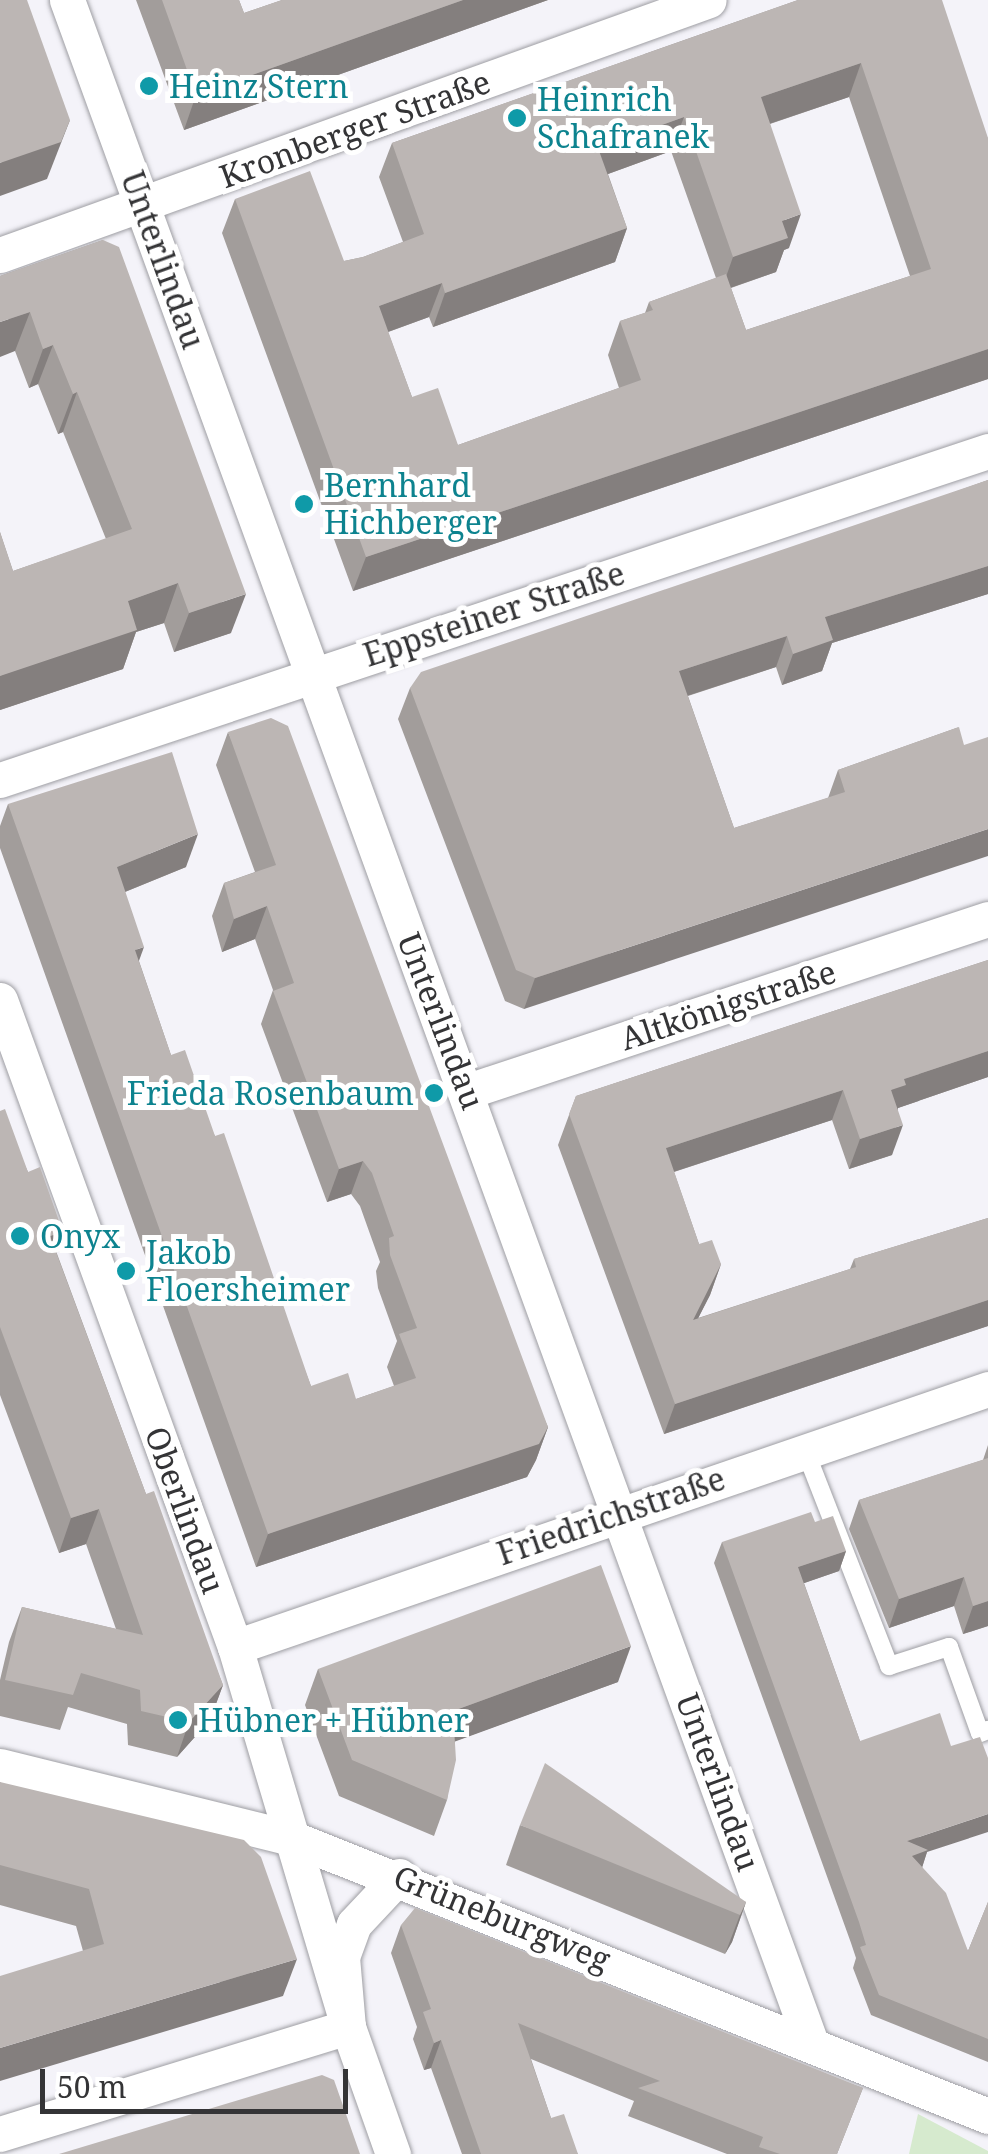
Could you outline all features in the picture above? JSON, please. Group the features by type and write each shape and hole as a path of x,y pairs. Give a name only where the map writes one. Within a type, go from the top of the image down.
{"street":[{"name":"Unterlindau","path":"66,0 145,205 310,675 622,1511 811,2043"},
{"name":"Kronberger Straße","path":"0,254 709,0"},
{"name":"Eppsteiner Straße","path":"0,780 988,450"},
{"name":"Altkönigstraße","path":"468,1092 988,920"},
{"name":"Oberlindau","path":"0,1000 235,1646 348,2026 393,2154"},
{"name":"Friedrichstraße","path":"235,1646 988,1389"},
{"name":"Grüneburgweg","path":"0,1766 294,1839 399,1876 988,2116"},
{"name":"Oberlindau","path":"348,2026 342,1958 354,1924 399,1876"},
{"path":"0,2134 348,2026"}],"lane":[{"path":"805,1450 889,1666 948,1647 980,1732 988,1730"}],"green space":[{"path":"918,2114 988,2151 988,2154 909,2154"}],"building":[{"path":"0,0 27,0 70,120 61,142 0,163"},
{"path":"162,0 239,0 244,13 282,0 463,0 196,95"},
{"path":"798,0 942,0 988,138 988,349 366,557 235,199 310,171 344,261 363,257 424,234 392,143","holes":["861,63 931,269 746,330 726,274 649,302 653,310 620,321 641,380 458,445 438,388 412,397 379,306 442,283 445,293 627,228 598,148 684,117 733,257 788,238 782,221 801,214 761,97"]},
{"path":"103,240 119,247 246,594 189,613 178,583 128,601 137,630 0,676 0,532 13,571 132,529 77,392 73,394 53,345 43,349 30,312 0,322 0,276"},
{"path":"988,480 988,566 825,617 833,640 793,654 787,636 679,671 734,828 845,792 838,770 959,727 964,745 988,737 988,829 535,978 516,970 410,688 421,672"},
{"path":"271,718 288,726 548,1427 539,1444 268,1534 8,804 172,752 198,834 117,867 144,947 135,950 171,1055 185,1050 215,1136 224,1133 311,1386 348,1373 356,1399 416,1378 399,1334 417,1328 390,1255 389,1238 394,1236 372,1173 363,1161 339,1169 273,991 294,983 267,906 234,919 224,883 276,865 228,732"},
{"path":"988,960 988,1051 904,1079 906,1085 891,1090 903,1125 860,1139 843,1090 666,1148 699,1244 712,1240 721,1264 693,1320 856,1267 854,1259 988,1218 988,1300 675,1404 569,1114 576,1096"},
{"path":"5,1109 28,1172 40,1167 63,1232 50,1236 146,1494 154,1491 223,1685 189,1722 141,1711 140,1690 81,1673 73,1695 5,1680 22,1607 143,1635 99,1509 71,1518 0,1327 0,1111"},
{"path":"988,1458 988,1601 973,1606 964,1577 899,1599 859,1500"},
{"path":"811,1512 815,1522 833,1516 846,1551 798,1567 860,1741 940,1713 951,1746 980,1737 988,1758 988,1814 907,1841 928,1850 912,1856 946,1893 968,1951 988,1902 988,2039 879,1995 860,1947 866,1945 859,1922 722,1542"},
{"path":"601,1565 631,1646 453,1711 456,1760 447,1800 352,1760 318,1669"},
{"path":"545,1763 746,1902 740,1915 520,1825"},
{"path":"0,1782 244,1840 261,1857 297,1959 0,2048 0,1976 104,1944 89,1889 0,1865"},
{"path":"415,1908 863,2088 837,2154 780,2154 759,2147 763,2137 638,2088 660,2081 518,2023 551,2118 564,2114 578,2154 481,2154 441,2040 434,2043 423,2012 431,2009 401,1925"},
{"path":"322,2075 334,2080 360,2154 59,2154"}],"place":[{"name":"Heinz Stern","path":"149,86"},
{"name":"Heinrich Schafranek","path":"517,118"},
{"name":"Bernhard Hichberger","path":"304,504"},
{"name":"Frieda Rosenbaum","path":"434,1093"},
{"name":"Onyx","path":"20,1236"},
{"name":"Jakob Floersheimer","path":"126,1271"},
{"name":"Hübner + Hübner","path":"178,1720"}]}
